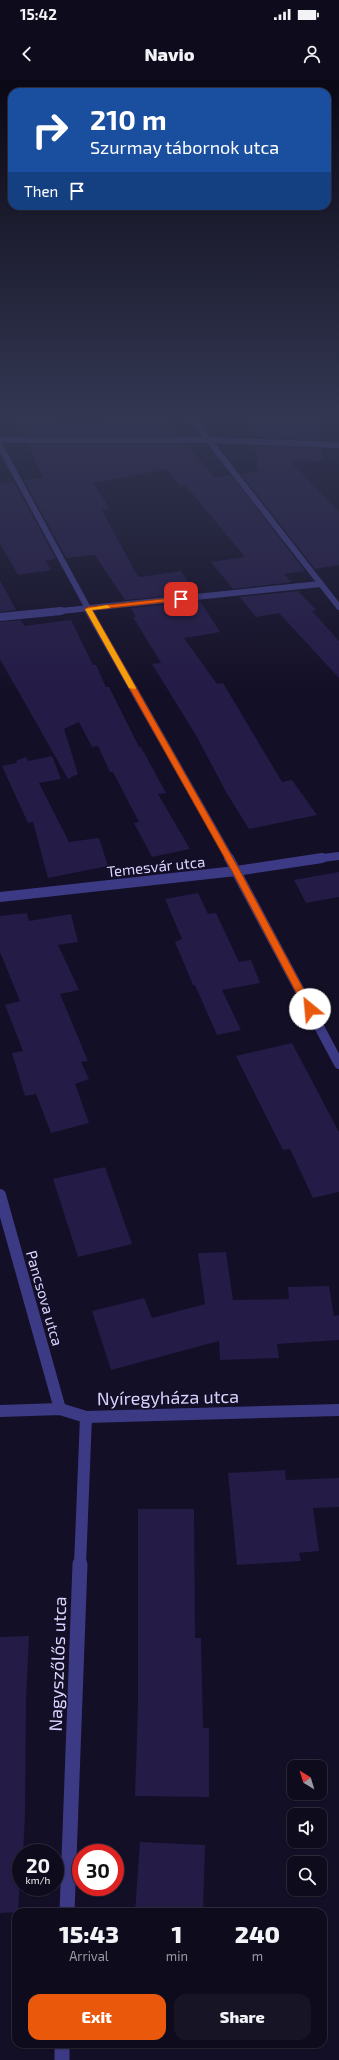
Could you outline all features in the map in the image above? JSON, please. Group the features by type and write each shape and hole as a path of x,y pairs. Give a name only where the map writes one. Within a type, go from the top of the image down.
{"street":[{"path":"33,507 88,609 236,871 339,1064"},
{"path":"260,507 339,607"},
{"path":"0,617 320,584"},
{"name":"Temesvár utca","path":"0,897 236,871 339,856"},
{"name":"Pancsova utca","path":"0,1195 60,1409"},
{"name":"Nyíregyháza utca","path":"0,1411 60,1409 86,1417 339,1410"},
{"name":"Nagyszőlős utca","path":"67,1908 86,1417"},
{"path":"62,2048 62,2060"}],"building":[{"path":"0,507 28,507 56,559 45,561 51,570 18,575 0,544"},
{"path":"39,507 109,507 110,509 102,510 137,575 140,577 181,571 195,593 125,600 95,555 66,558"},
{"path":"204,507 256,507 305,571 284,574 291,582 233,589 211,562 245,557"},
{"path":"267,507 335,507 339,512 339,565 315,569"},
{"path":"0,580 16,610 0,612"},
{"path":"298,591 316,610 312,611 339,641 339,678 279,613 256,617 240,597"},
{"path":"200,601 220,632 184,638 217,684 223,683 282,782 292,780 317,815 249,829 226,792 197,737 152,664 161,663 133,617 136,617 131,608"},
{"path":"21,620 24,626 71,620 93,665 96,665 106,687 109,687 139,747 141,747 166,793 158,794 190,849 152,857 134,823 139,822 113,772 110,772 98,746 92,747 79,722 64,729 78,774 68,779 0,659 0,622"},
{"path":"52,756 61,779 39,783 69,842 99,838 108,866 48,878 33,822 28,823 2,766 17,763 16,761 26,757 28,761"},
{"path":"339,872 339,897 306,903 294,880"},
{"path":"198,893 208,914 216,913 239,962 251,960 260,983 222,990 241,1030 217,1035 195,985 193,985 175,942 182,939 165,899"},
{"path":"27,913 29,921 71,914 78,942 58,945 79,990 60,994 88,1061 81,1062 89,1079 75,1084 89,1123 51,1133 36,1094 25,1096 12,1053 23,1051 5,1005 20,1001 0,952 0,916"},
{"path":"292,1043 339,1132 339,1192 313,1198 290,1149 283,1150 236,1056"},
{"path":"105,1167 132,1244 78,1257 53,1179"},
{"path":"226,1252 233,1300 289,1299 288,1287 329,1286 334,1316 339,1315 339,1340 277,1344 279,1358 220,1360 219,1341 111,1370 92,1311 144,1298 152,1318 205,1304 198,1253"},
{"path":"285,1470 286,1480 339,1478 339,1507 313,1508 319,1551 299,1553 301,1561 237,1565 228,1473"},
{"path":"138,1509 194,1509 195,1638 201,1638 203,1728 209,1728 209,1797 135,1796 138,1706"},
{"path":"29,1636 26,1701 23,1844 12,1844 12,1896 19,1896 18,1908 12,1908 12,1912 0,1913 0,1637"},
{"path":"140,1842 205,1845 203,1908 135,1908"}],"slow traffic":[{"path":"107,607 88,609 133,688"}],"route":[{"path":"181,599 88,609 236,871 310,1009"}]}
